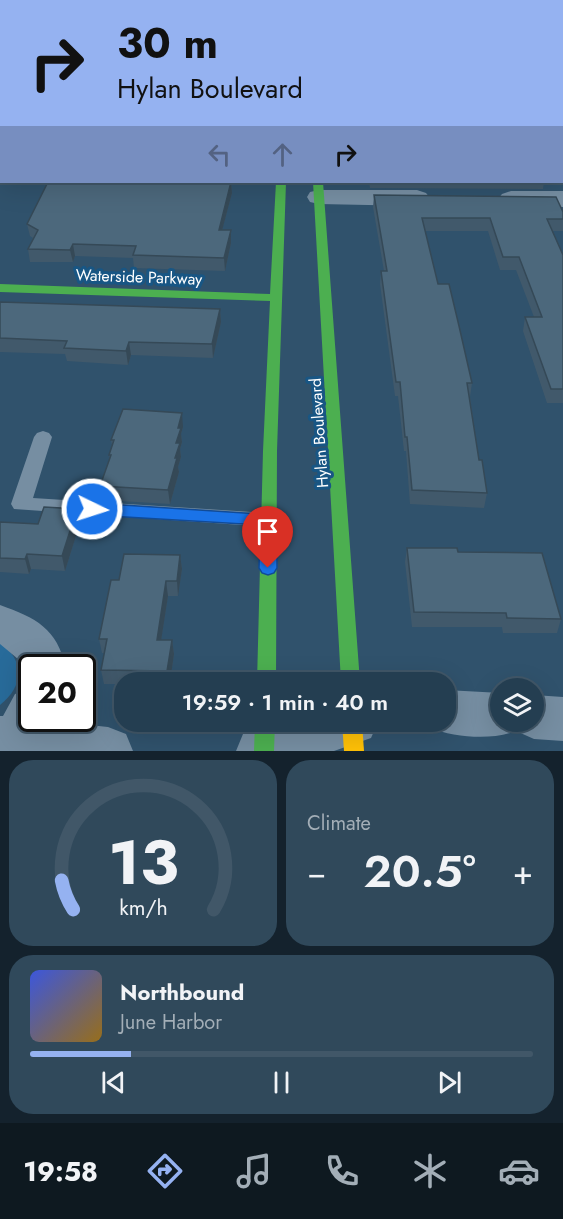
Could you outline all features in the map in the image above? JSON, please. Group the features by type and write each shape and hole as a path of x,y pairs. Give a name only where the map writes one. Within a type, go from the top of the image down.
{"main road":[{"path":"266,672 281,183"},
{"name":"Hylan Boulevard","path":"318,189 350,672"},
{"name":"Waterside Parkway","path":"0,288 277,298"},
{"path":"353,732 354,751"}],"street":[{"path":"318,189 444,198"},
{"path":"490,198 563,199"},
{"path":"0,624 33,643 40,654"},
{"path":"456,713 490,714"},
{"path":"544,718 563,719"},
{"path":"16,730 108,751"},
{"path":"264,743 311,732"}],"lane":[{"path":"44,437 21,504 269,520"}],"shaded area":[{"path":"0,642 14,657 18,674 14,690 0,705"}],"building":[{"path":"48,183 231,183 219,230 231,230 224,258 133,255 136,246 73,244 70,250 28,249 38,230 27,224"},
{"path":"374,195 556,197 563,212 563,219 547,219 563,255 563,389 551,389 525,317 542,317 519,257 503,257 490,218 422,218 438,284 449,284 459,326 472,383 467,383 479,460 482,460 487,493 412,490 400,382 396,382 381,271 387,271"},
{"path":"0,302 220,309 212,344 129,342 126,351 64,348 67,341 0,338"},
{"path":"123,409 182,413 178,428 181,428 176,443 180,443 168,490 100,486 111,455 109,455 114,440 111,440"},
{"path":"44,507 77,509 62,556 27,554 25,559 0,558 0,522 38,524"},
{"path":"407,548 457,548 458,552 542,553 561,619 507,618 506,613 414,612"},
{"path":"124,554 180,555 177,581 166,581 157,640 172,640 167,671 101,670 107,639 99,639 111,580 119,580"}],"traffic: fast":[{"path":"266,672 270,451 281,183"},
{"path":"318,183 350,672"},
{"path":"0,288 277,298"},
{"path":"264,751 265,732"}],"traffic: slow":[{"path":"353,732 354,751"}],"route":[{"path":"92,509 269,520 268,568"}]}
